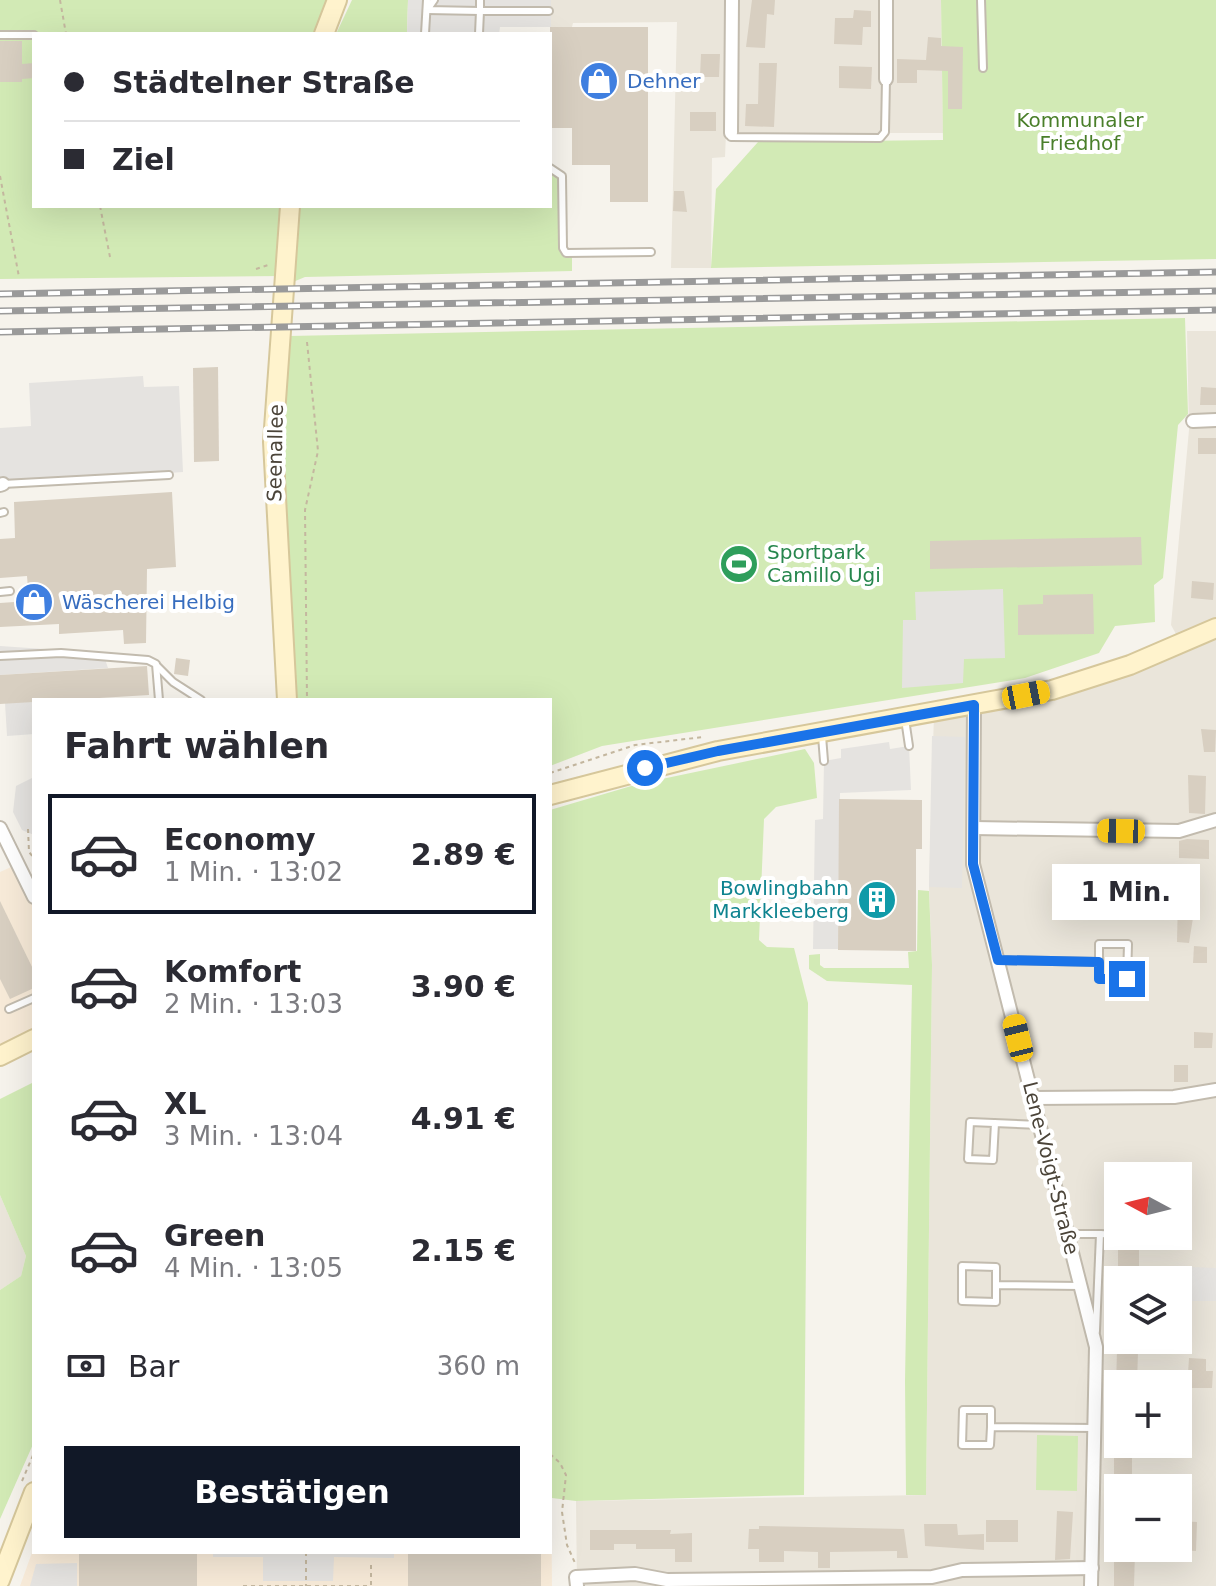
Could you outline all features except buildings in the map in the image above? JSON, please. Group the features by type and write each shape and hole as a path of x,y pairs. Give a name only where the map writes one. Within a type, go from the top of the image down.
{"street":[{"path":"325,32 337,0"},
{"path":"731,133 732,0"},
{"path":"886,0 886,79"},
{"name":"Seenallee","path":"287,698 273,442 290,208"},
{"path":"1193,421 1216,420"},
{"path":"552,794 718,751 1052,690 1130,665 1216,628"},
{"name":"Lene-Voigt-Straße","path":"974,705 973,864 1096,1347 1091,1586"},
{"path":"974,828 1179,831 1216,820"},
{"path":"0,828 32,893"},
{"path":"0,1056 32,1040"},
{"path":"1033,1098 1174,1097 1216,1090"},
{"path":"0,1580 32,1497"},
{"path":"577,1581 635,1574 667,1580 932,1577 962,1570 1092,1568"}],"lane":[{"path":"425,32 427,0"},
{"path":"427,10 434,0"},
{"path":"479,32 480,0"},
{"path":"981,0 983,68"},
{"path":"427,10 549,11"},
{"path":"0,35 32,35"},
{"path":"731,133 731,137 880,138 885,132 886,79"},
{"path":"552,169 562,176 563,248 566,253 651,252"},
{"path":"1,485 169,475"},
{"path":"0,592 10,591"},
{"path":"0,656 61,653 148,660 198,698"},
{"path":"156,664 159,698"},
{"path":"905,719 909,746"},
{"path":"822,732 824,761"},
{"path":"1099,944 1128,944 1127,979 1099,979 1099,962 1099,944"},
{"path":"998,960 1099,962"},
{"path":"9,1009 32,999"},
{"path":"995,1123 993,1160 968,1159 970,1122 995,1123 1040,1125"},
{"path":"1067,1234 1104,1234"},
{"path":"1096,1347 1100,1234"},
{"path":"962,1266 996,1267 996,1285 996,1302 962,1301 962,1266"},
{"path":"996,1285 1080,1286"},
{"path":"963,1410 991,1410 991,1427 990,1445 962,1445 963,1410"},
{"path":"991,1427 1095,1428"}],"path":[{"path":"60,0 66,32"},
{"path":"0,176 19,277"},
{"path":"100,208 110,257"},
{"path":"256,269 273,263"},
{"path":"307,342 318,451 305,510 307,698"},
{"path":"28,829 29,852 32,856"},
{"path":"552,1456 566,1475 562,1512 577,1581"},
{"path":"306,1554 306,1586"},
{"path":"243,1586 371,1586 371,1563"}],"shaded area":[{"path":"408,0 551,0 551,27 500,27 499,32 407,32"},
{"path":"551,0 941,0 943,133 726,133 725,157 712,158 711,268 671,268 677,22 573,23 572,27 551,27"},
{"path":"1187,331 1216,331 1216,1586 577,1586 576,1501 926,1495 932,965 929,887 934,713 1052,690 1181,643 1171,625 1189,430"},
{"path":"143,376 144,387 179,386 183,472 0,485 0,428 31,426 29,383"},
{"path":"1003,589 1005,658 964,659 963,683 902,688 903,620 916,620 915,592"},
{"path":"0,646 103,653 108,668 0,675"},
{"path":"32,701 32,734 7,736 5,703"},
{"path":"932,736 965,737 962,888 929,887"},
{"path":"889,742 890,749 909,746 911,790 840,793 838,949 813,949 815,820 823,819 824,761 841,758 841,749"},
{"path":"32,778 32,834 22,830 13,812 16,786"},
{"path":"18,864 32,893 32,1040 4,1054 0,1044 0,872"},
{"path":"0,1195 26,1256 21,1276 0,1290"},
{"path":"1192,1267 1216,1268 1216,1301 1192,1301"},
{"path":"32,1553 552,1554 552,1586 20,1586"},
{"path":"213,1554 394,1554 394,1558 334,1557 333,1581 263,1581 263,1557 213,1557"},
{"path":"77,1563 77,1586 30,1586 36,1564"}],"green space":[{"path":"0,0 337,0 325,32 32,32 32,208 290,208 285,276 0,279"},
{"path":"352,0 408,0 407,32 337,32"},
{"name":"Kommunaler Friedhof","path":"941,0 1216,0 1216,259 711,268 716,189 758,142 943,140"},
{"path":"552,169 562,176 563,248 572,253 572,271 305,277 293,282 300,208 552,208"},
{"name":"Sportpark Camillo Ugi","path":"1185,318 1188,414 1178,425 1163,578 1154,585 1155,622 1115,626 1099,653 1025,678 602,746 552,765 552,698 295,698 294,637 281,466 289,336"},
{"path":"805,749 814,763 817,798 776,807 764,819 759,940 767,947 794,948 808,1003 804,1495 576,1501 552,1498 552,809 638,784"},
{"path":"918,890 929,891 932,965 926,1495 906,1495 912,985 827,981 809,969 809,955 820,954 820,965 824,968 909,968 908,952 917,951"},
{"path":"32,1083 32,1447 0,1519 0,1290 21,1276 26,1256 0,1195 0,1099"},
{"path":"1037,1435 1078,1436 1077,1491 1036,1490"}],"railway":[{"path":"0,294 1216,272"},
{"path":"0,311 1216,291"},
{"path":"0,332 1216,310"}],"place":[{"name":"Dehner","path":"599,81"},
{"name":"Sportpark Camillo Ugi","path":"739,564"},
{"name":"Wäscherei Helbig","path":"34,602"},
{"name":"Bowlingbahn Markkleeberg","path":"877,900"}],"route":[{"path":"645,768 718,751 974,705 973,864 998,960 1099,962 1099,979 1127,979"}]}
